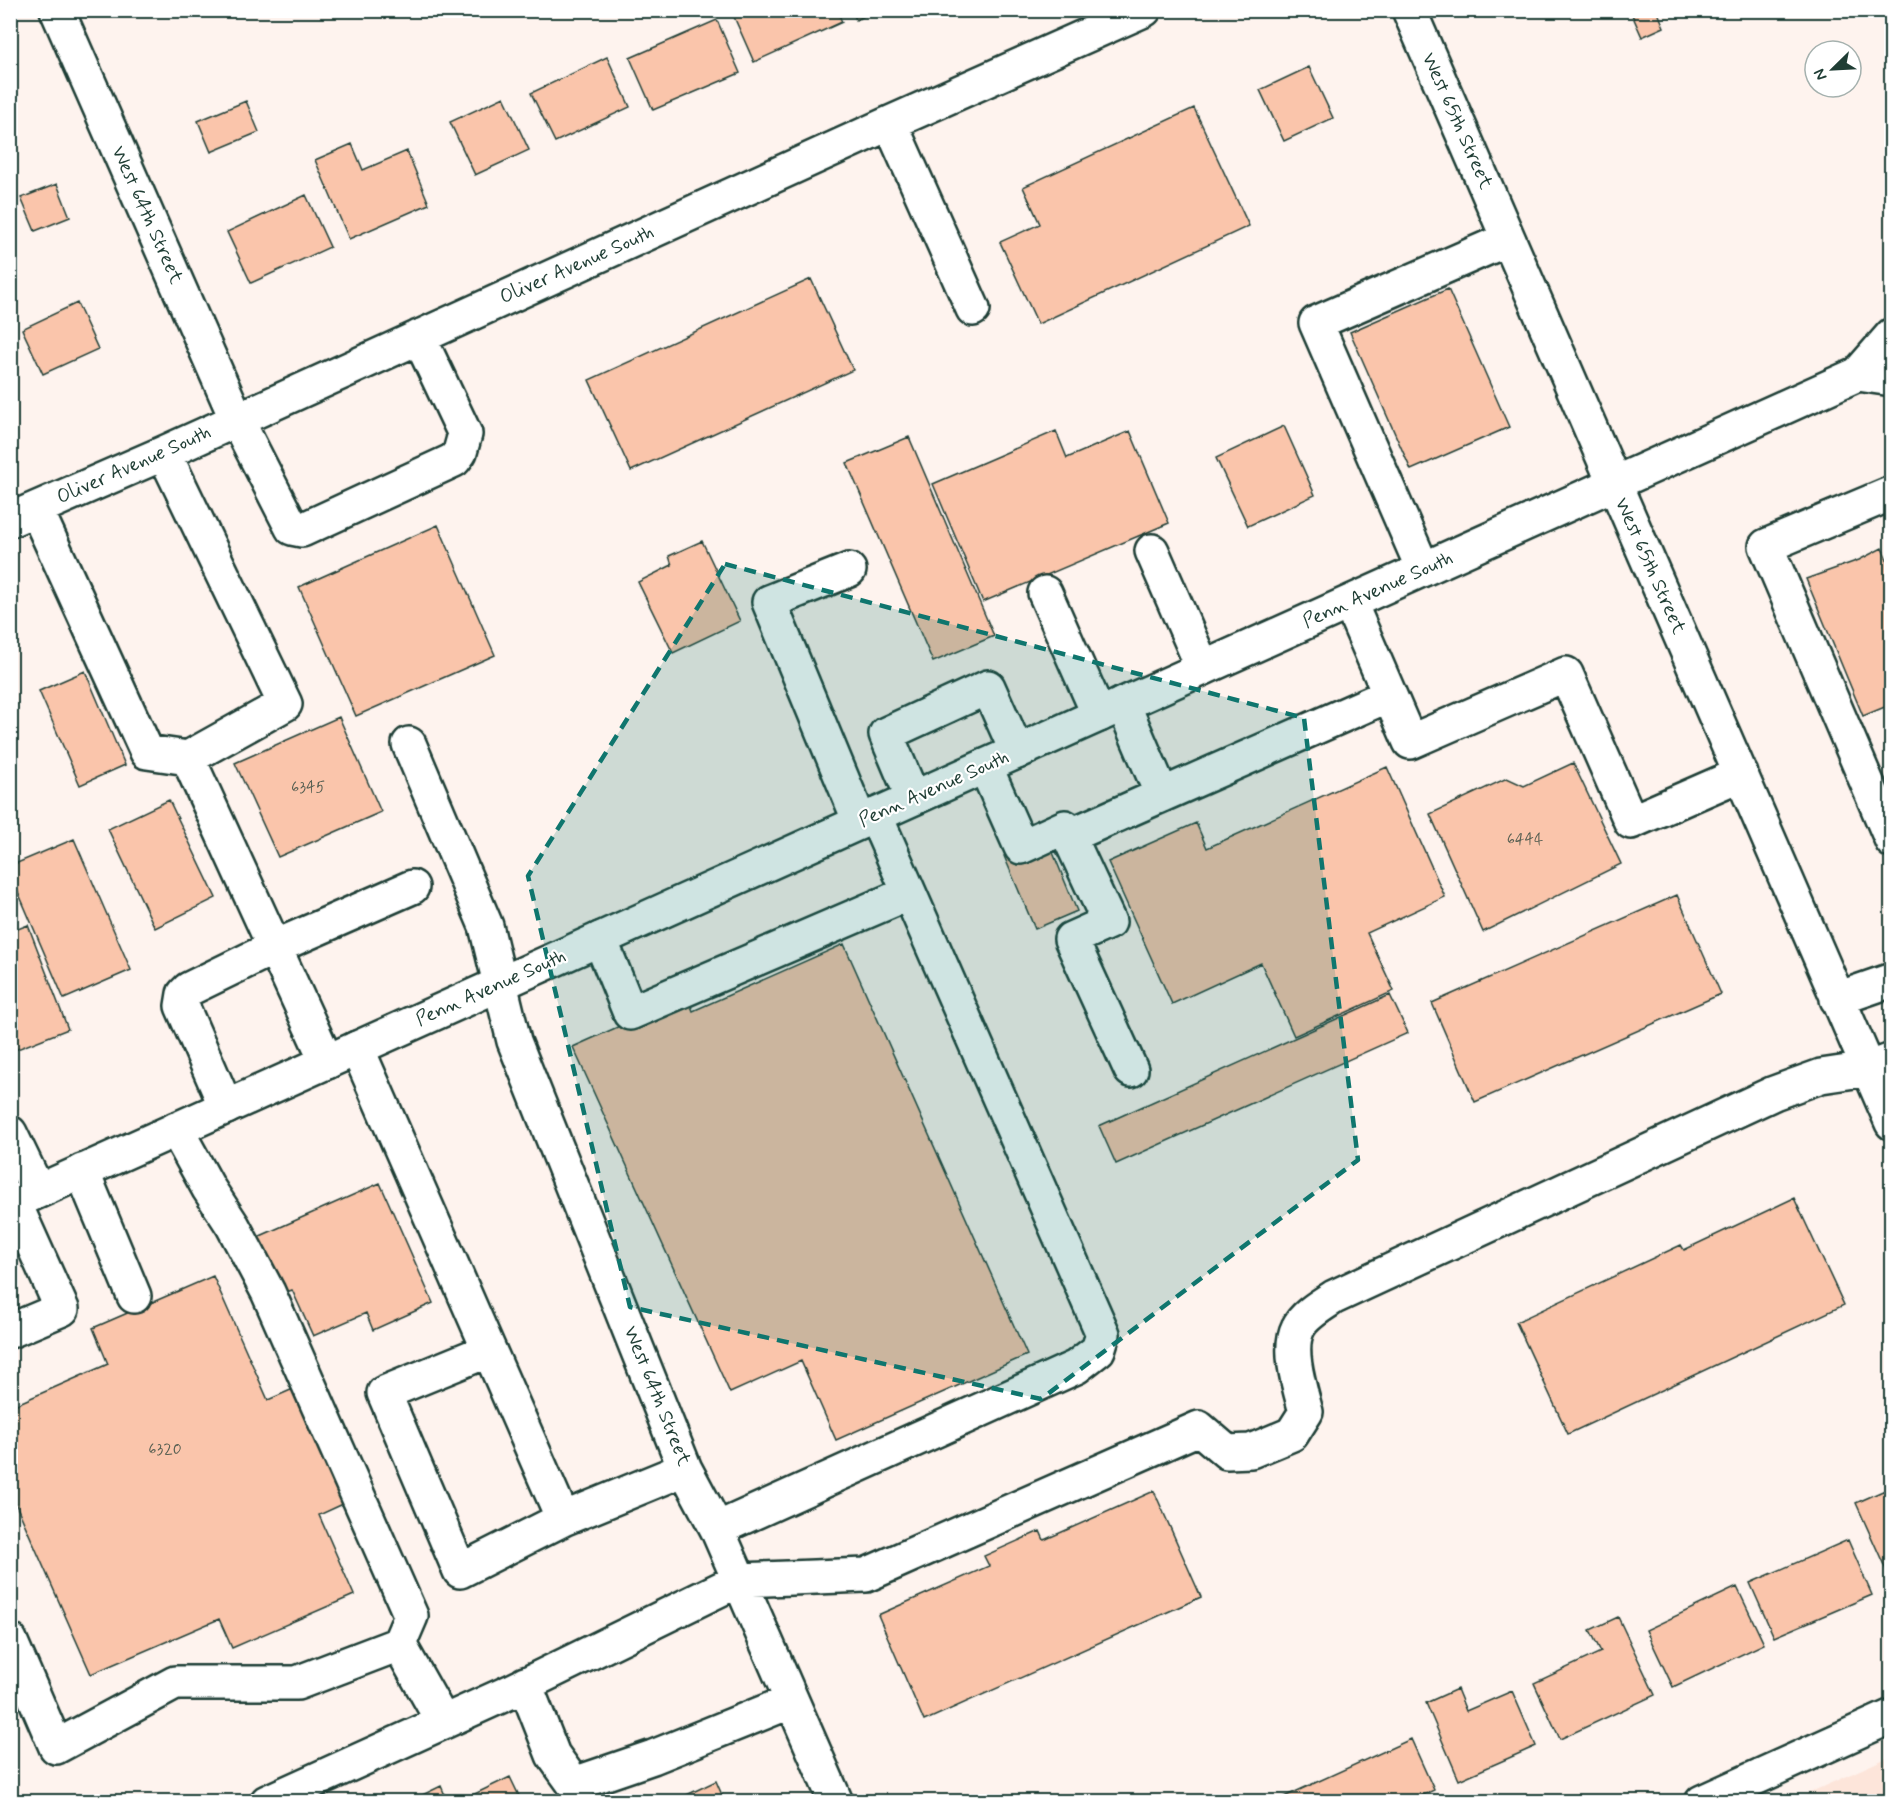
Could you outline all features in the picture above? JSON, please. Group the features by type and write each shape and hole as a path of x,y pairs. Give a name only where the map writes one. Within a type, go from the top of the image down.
{"street":[{"name":"West 64th Street","path":"57,10 237,420 292,528 302,530 454,460 465,435 419,337"},
{"name":"Oliver Avenue South","path":"23,514 164,453 1144,10"},
{"name":"West 65th Street","path":"1409,10 1838,999 1880,1065 1892,1123"},
{"path":"890,123 973,309"},
{"path":"1424,569 1316,323 1508,239"},
{"name":"Penn Avenue South","path":"21,1199 1858,375 1892,335"},
{"path":"1858,375 1892,379"},
{"path":"23,514 147,752 188,758 285,704 164,453"},
{"path":"1892,493 1766,546 1892,841"},
{"path":"1152,551 1203,668"},
{"path":"717,1529 1076,1367 1098,1350 1103,1334 909,893 867,819 769,602 849,570"},
{"path":"1045,593 1162,795"},
{"path":"1350,603 1410,742 1566,674 1631,822 1741,774"},
{"path":"913,798 886,734 988,687 1017,752"},
{"path":"1069,836 1389,695"},
{"name":"West 64th Street","path":"409,744 486,926 514,1041 685,1469 717,1529 836,1802"},
{"path":"188,758 327,1062"},
{"path":"985,766 1021,847 1065,827 1109,921 1071,939 1131,1070"},
{"path":"226,1107 182,1006 184,994 189,989 274,947 412,887"},
{"path":"600,939 630,1013 909,893"},
{"path":"1838,999 1892,980"},
{"path":"357,1048 563,1519"},
{"path":"267,1802 525,1684 739,1580 866,1575 1199,1428 1227,1452 1251,1451 1292,1434 1306,1412 1293,1346 1298,1327 1334,1297 1774,1094 1821,1076 1880,1065"},
{"path":"10,1640 56,1747 175,1683 297,1683 399,1644 411,1616 268,1292 233,1226 209,1189 176,1129"},
{"path":"10,1133 21,1199 62,1309 10,1331"},
{"path":"82,1171 134,1296"},
{"path":"489,1350 384,1393 460,1571 563,1519 685,1469"},
{"path":"399,1644 443,1722"},
{"path":"525,1684 553,1755 574,1784 653,1756 792,1701"},
{"path":"1702,1802 1892,1716"}],"highlighted area":[{"path":"725,564 1304,718 1358,1160 1041,1399 630,1307 528,876"}],"shaded area":[{"path":"1891,1756 1891,1801 1791,1801"}],"building":[{"path":"731,10 837,10 842,22 754,62"},
{"path":"852,10 878,10 856,20"},
{"path":"1630,10 1657,10 1664,27 1642,37"},
{"path":"717,20 740,73 653,110 630,58"},
{"path":"607,57 630,107 555,142 531,93"},
{"path":"1309,67 1333,118 1284,141 1260,90"},
{"path":"504,97 529,150 475,175 450,122"},
{"path":"246,101 259,132 211,152 198,121"},
{"path":"1194,108 1249,226 1038,324 1000,242 1040,224 1023,187"},
{"path":"352,144 363,170 407,151 429,204 349,239 315,160"},
{"path":"57,184 70,217 35,231 21,198"},
{"path":"306,195 330,247 251,283 227,232"},
{"path":"811,279 853,370 631,471 589,380"},
{"path":"1448,289 1509,427 1411,470 1350,332"},
{"path":"77,303 98,349 43,374 22,329"},
{"path":"1284,426 1315,495 1248,526 1216,458"},
{"path":"1056,431 1067,458 1130,431 1169,523 983,602 933,484"},
{"path":"909,437 994,636 933,662 847,463"},
{"path":"438,525 495,655 356,716 299,587"},
{"path":"702,541 740,621 673,653 638,582 672,565 669,556"},
{"path":"1882,548 1892,571 1892,704 1863,716 1806,579 1859,560"},
{"path":"85,671 125,765 80,785 39,691"},
{"path":"339,717 381,812 278,857 235,763"},
{"path":"1573,763 1621,864 1483,932 1430,814 1507,778 1524,786"},
{"path":"1387,767 1445,897 1367,933 1394,991 1294,1036 1261,963 1172,1004 1108,862 1196,823 1207,848"},
{"path":"169,800 216,898 155,928 108,829"},
{"path":"1047,838 1077,911 1035,929 1004,856"},
{"path":"74,839 131,970 64,999 10,873 10,866"},
{"path":"1677,895 1721,994 1475,1102 1432,1003"},
{"path":"28,925 68,1029 10,1052 10,932"},
{"path":"844,944 1027,1355 836,1440 801,1361 730,1393 573,1047 687,996 693,1011"},
{"path":"1390,995 1408,1033 1116,1164 1099,1126"},
{"path":"380,1183 433,1303 373,1330 366,1313 313,1336 292,1290 284,1293 258,1237"},
{"path":"1794,1198 1844,1305 1568,1434 1516,1322 1681,1245 1684,1250"},
{"path":"213,1276 268,1400 293,1389 343,1504 319,1515 354,1595 232,1648 219,1619 91,1674 10,1491 10,1407 108,1364 93,1328"},
{"path":"1885,1490 1892,1505 1892,1583 1856,1503"},
{"path":"1154,1491 1201,1597 924,1721 878,1615 989,1566 984,1556 1040,1531 1044,1540"},
{"path":"1848,1540 1872,1595 1774,1637 1750,1583"},
{"path":"1737,1587 1764,1644 1673,1687 1646,1630"},
{"path":"1618,1617 1655,1695 1560,1739 1534,1683 1601,1652 1590,1630"},
{"path":"1457,1689 1466,1711 1512,1691 1536,1746 1459,1780 1426,1703"},
{"path":"1411,1739 1434,1790 1409,1802 1273,1802"},
{"path":"510,1777 522,1802 458,1802"},
{"path":"716,1781 725,1802 672,1802"},
{"path":"441,1786 448,1802 408,1802"}]}
